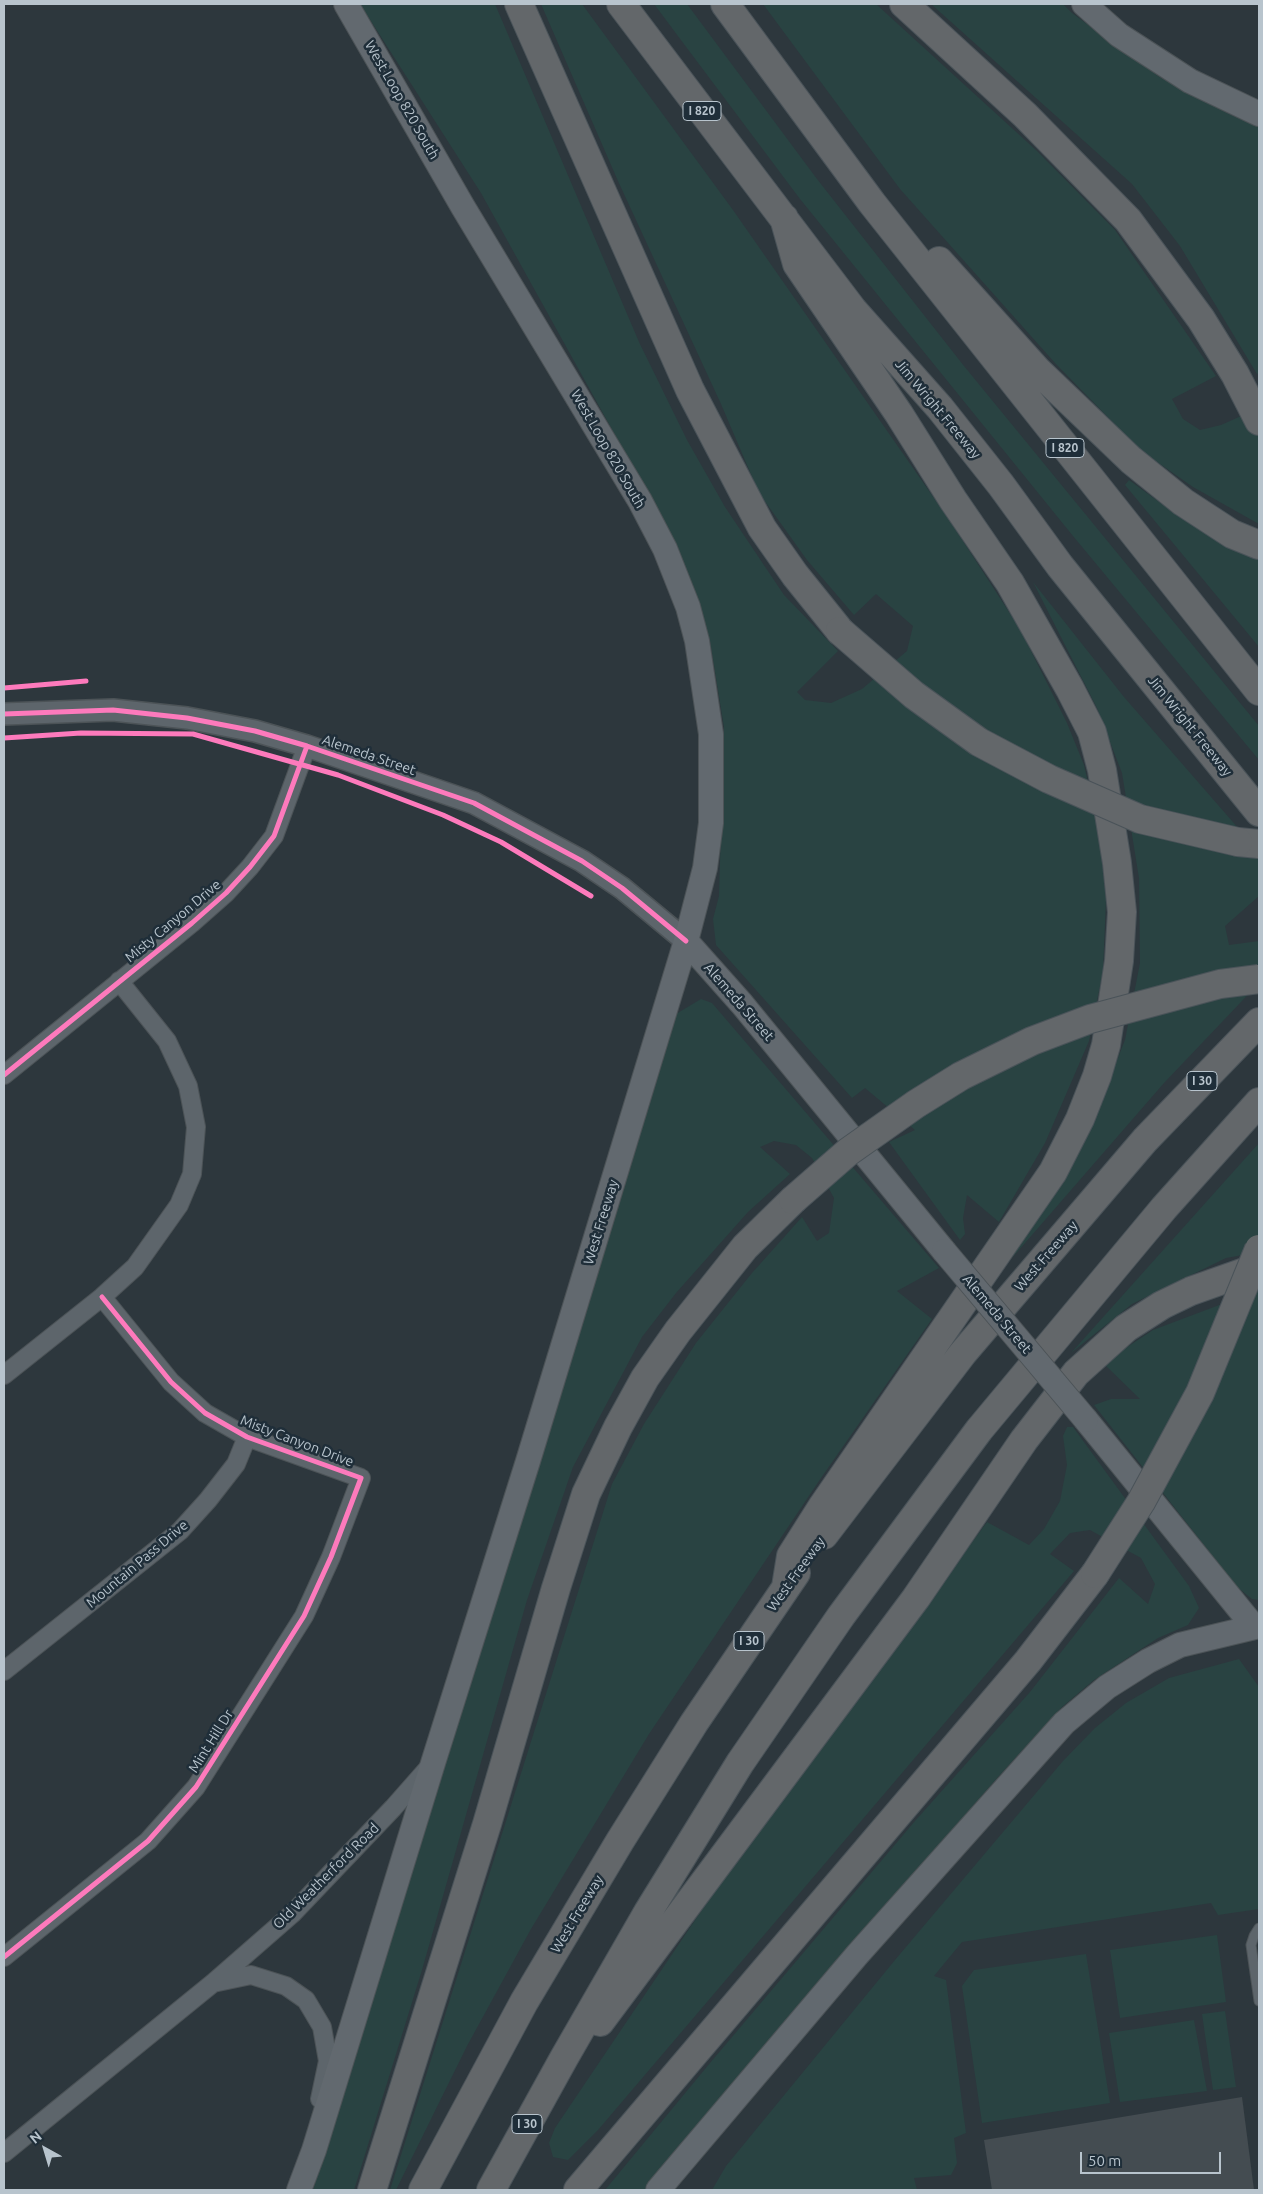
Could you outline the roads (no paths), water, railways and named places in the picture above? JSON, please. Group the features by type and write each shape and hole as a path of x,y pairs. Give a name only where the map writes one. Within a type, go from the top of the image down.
{"highway":[{"path":"519,4 690,390 762,528 795,575 840,631 914,695 979,742 1049,779 1140,819 1238,842 1259,844"},
{"name":"Jim Wright Freeway","path":"621,4 853,310 946,416 1001,485 1060,566 1259,812"},
{"name":"I 820","path":"724,4 872,203 1259,691"},
{"path":"904,4 1025,115 1128,220 1196,311 1235,374 1259,421"},
{"path":"872,203 916,236 1037,370 1131,460 1183,502 1232,534 1259,545"},
{"path":"784,218 796,264 899,414 953,500 1010,583 1092,732 1102,770 1117,863 1122,912 1119,961 1106,1045 1097,1076 1080,1120 1053,1172 822,1507 791,1556 786,1587"},
{"path":"372,2190 487,1824 556,1588 586,1494 618,1427 645,1378 678,1331 745,1247 793,1200 848,1152 916,1104 961,1076 1032,1041 1090,1019 1220,984 1259,979"},
{"name":"West Freeway","path":"423,2190 440,2155 529,1993 694,1722 786,1587 963,1353 1146,1140 1259,1022"},
{"name":"I 30","path":"491,2190 648,1912 740,1763 841,1616 979,1430 1164,1208 1259,1102"},
{"path":"578,2190 1028,1661 1095,1574 1141,1502 1200,1393 1259,1249"},
{"path":"564,2058 613,2006 916,1598 1024,1440 1076,1373 1126,1328 1162,1305 1191,1291 1259,1267"}],"main road":[{"name":"West Loop 820 South","path":"346,4 463,207 640,501 665,549 688,607 697,641 711,734 711,824 705,868 686,941"},
{"path":"1084,4 1119,35 1190,81 1259,114"},
{"name":"Alemeda Street","path":"686,941 742,1004 1258,1629"},
{"name":"West Freeway","path":"300,2190 528,1460 686,941"},
{"path":"658,2190 857,1955 1064,1723 1107,1688 1148,1661 1180,1645 1258,1629"}],"street":[{"name":"Alemeda Street","path":"4,714 113,710 187,718 256,731 307,746 474,803 582,861 622,888 686,941"},
{"name":"Misty Canyon Drive","path":"4,1075 192,923 226,893 250,867 274,836 307,746"},
{"path":"4,1375 102,1298 135,1267 179,1205 192,1174 196,1127 188,1086 167,1041 118,981"},
{"name":"Misty Canyon Drive","path":"102,1298 171,1382 205,1413 247,1437 361,1478"},
{"name":"Mountain Pass Drive","path":"4,1671 180,1531 208,1500 236,1464 247,1437"},
{"name":"Mint Hill Dr","path":"4,1958 148,1841 196,1787 304,1616 331,1556 361,1478"},
{"name":"Old Weatherford Road","path":"4,2153 213,1983 292,1914 393,1808 433,1762"},
{"name":"Old Weatherford Road","path":"213,1983 252,1975 286,1986 306,2000 322,2027 328,2062 314,2124 314,2150"}],"lane":[{"path":"1259,1928 1251,1945 1259,2002"}]}
